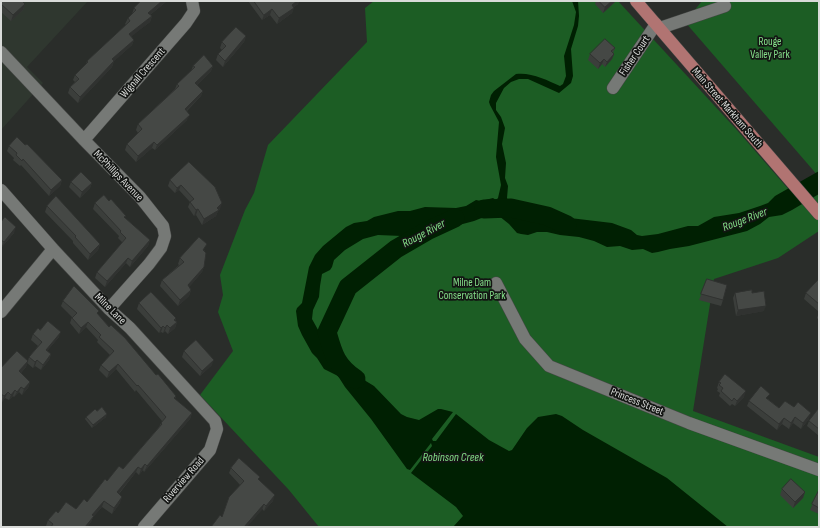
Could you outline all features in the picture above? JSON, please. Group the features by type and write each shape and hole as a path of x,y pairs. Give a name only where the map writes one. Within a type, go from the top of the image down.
{"main road":[{"name":"Main Street Markham South","path":"636,1 819,214"}],"street":[{"name":"Wignall Crescent","path":"84,140 186,23 194,11 192,1"},
{"path":"658,26 725,6"},
{"name":"Fisher Court","path":"613,88 658,26"},
{"name":"McPhillips Avenue","path":"1,52 140,197 163,226 165,236 161,248 149,264 109,309"},
{"name":"Milne Lane","path":"1,190 53,249 109,309 130,328 215,421 217,429"},
{"path":"1,312 53,249"},
{"name":"Princess Street","path":"496,283 525,339 549,366 689,423 819,470"},
{"name":"Riverview Road","path":"144,527 210,450 217,429"}],"shaded area":[{"path":"1,1 88,1 27,67 43,83 1,130"}],"green space":[{"name":"Milne Dam Conservation Park","path":"374,1 618,1 736,129 797,199 819,185 819,231 778,258 714,279 693,411 819,457 819,527 319,527 289,490 200,395 233,351 218,312 223,295 220,275 245,210 254,193 268,145 367,42 365,8"},
{"name":"Rouge Valley Park","path":"702,1 819,1 819,177 685,22"}],"water":[{"name":"Robinson Creek","path":"572,1 578,1 579,16 578,26 571,49 573,76 571,83 559,93 528,79 519,79 511,82 504,88 496,103 496,110 501,117 505,128 502,144 506,163 505,178 508,186 507,198 511,209 529,218 554,213 570,218 612,223 642,236 658,234 688,226 698,226 714,217 739,213 760,206 768,203 775,196 819,171 819,194 782,215 769,217 747,231 689,246 652,253 643,249 632,250 620,246 607,247 594,241 579,237 547,232 537,232 528,235 521,234 517,233 499,216 489,215 459,225 420,230 402,236 378,235 363,239 345,250 334,260 330,270 322,274 319,297 313,310 312,319 332,355 338,362 374,386 401,414 419,420 438,409 453,412 432,439 433,441 436,441 456,414 489,440 509,451 512,450 527,428 538,417 556,414 562,416 583,430 667,478 728,527 453,527 463,516 456,507 411,473 432,446 431,443 410,470 407,469 338,376 324,369 312,353 298,326 296,311 302,303 309,267 315,255 323,246 346,227 354,223 367,221 374,217 398,211 410,211 425,207 456,208 466,206 476,200 481,201 493,198 496,200 498,198 501,185 496,157 499,122 489,102 491,95 516,74 533,75 560,86 563,84 566,76 564,56 574,25 576,12"}],"building":[{"path":"1,1 22,1 25,4 13,15 1,4"},
{"path":"141,1 162,1 148,13 152,16 129,34 134,40 112,59 114,61 80,97 70,87 79,79 75,75 88,62 87,61 130,21 128,18 136,10 134,8"},
{"path":"254,1 297,1 292,5 294,8 279,18 272,9 264,15"},
{"path":"599,1 612,1 605,7"},
{"path":"236,27 246,36 225,61 218,54 226,46 222,42"},
{"path":"605,39 615,48 611,51 614,54 607,62 604,59 600,63 590,54"},
{"path":"204,55 213,66 195,83 203,91 185,109 190,115 157,145 154,142 138,156 127,144 142,129 138,124 179,86 177,84 195,67 193,66"},
{"path":"17,137 25,145 27,144 62,180 51,190 9,146"},
{"path":"189,162 215,187 222,203 217,208 219,210 204,219 198,209 196,210 190,202 194,199 181,185 177,188 170,180"},
{"path":"81,172 92,183 82,192 71,182"},
{"path":"104,195 109,201 111,199 126,216 124,217 150,240 132,261 128,258 107,281 97,272 126,238 95,203"},
{"path":"56,196 100,244 90,254 75,237 76,236 47,206"},
{"path":"5,217 16,227 4,242 1,240 1,222"},
{"path":"199,237 207,244 203,250 206,253 204,267 188,285 191,290 180,300 162,280 184,262 180,258"},
{"path":"707,279 727,285 723,300 701,294"},
{"path":"819,279 819,304 806,293"},
{"path":"74,286 99,311 97,313 109,327 111,325 125,338 156,375 158,374 176,396 174,398 192,413 147,466 145,464 141,469 138,467 117,492 122,497 114,508 104,501 92,515 94,516 85,527 51,527 53,524 48,520 56,511 58,513 66,502 76,509 84,499 87,502 105,479 107,481 119,466 123,469 162,424 161,423 166,417 118,364 109,372 101,365 114,351 99,337 101,335 88,322 81,328 72,318 77,313 63,301"},
{"path":"752,290 752,293 764,291 766,306 738,310 735,293"},
{"path":"151,292 176,318 174,320 177,322 170,328 167,325 165,328 163,326 161,328 139,303"},
{"path":"48,321 61,332 46,350 51,354 43,365 37,360 35,362 29,357 42,342 33,334 38,328 40,330"},
{"path":"196,340 214,360 202,371 184,351"},
{"path":"17,351 28,361 19,371 30,382 24,389 21,387 17,392 15,390 11,395 8,392 4,396 1,394 1,368"},
{"path":"725,374 746,391 737,401 734,398 732,401 721,391 723,388 719,385 721,383 719,382"},
{"path":"761,386 770,394 766,398 779,408 785,401 794,407 798,402 811,413 803,423 795,417 791,423 784,418 779,424 749,401"},
{"path":"102,407 107,414 93,425 86,417 95,409 97,411"},
{"path":"819,408 819,429 809,421"},
{"path":"239,458 260,477 258,479 275,495 266,506 264,504 244,527 211,527 220,515 222,517 229,497 244,481 231,468"},
{"path":"791,479 805,492 795,502 782,489"},
{"path":"819,490 819,508 812,504"}],"waterway":[{"name":"Rouge River","path":"484,209 511,208 547,216 567,225"},
{"name":"Rouge River","path":"356,379 344,369 336,358 327,332 348,287 396,249 427,231 455,218"}]}
